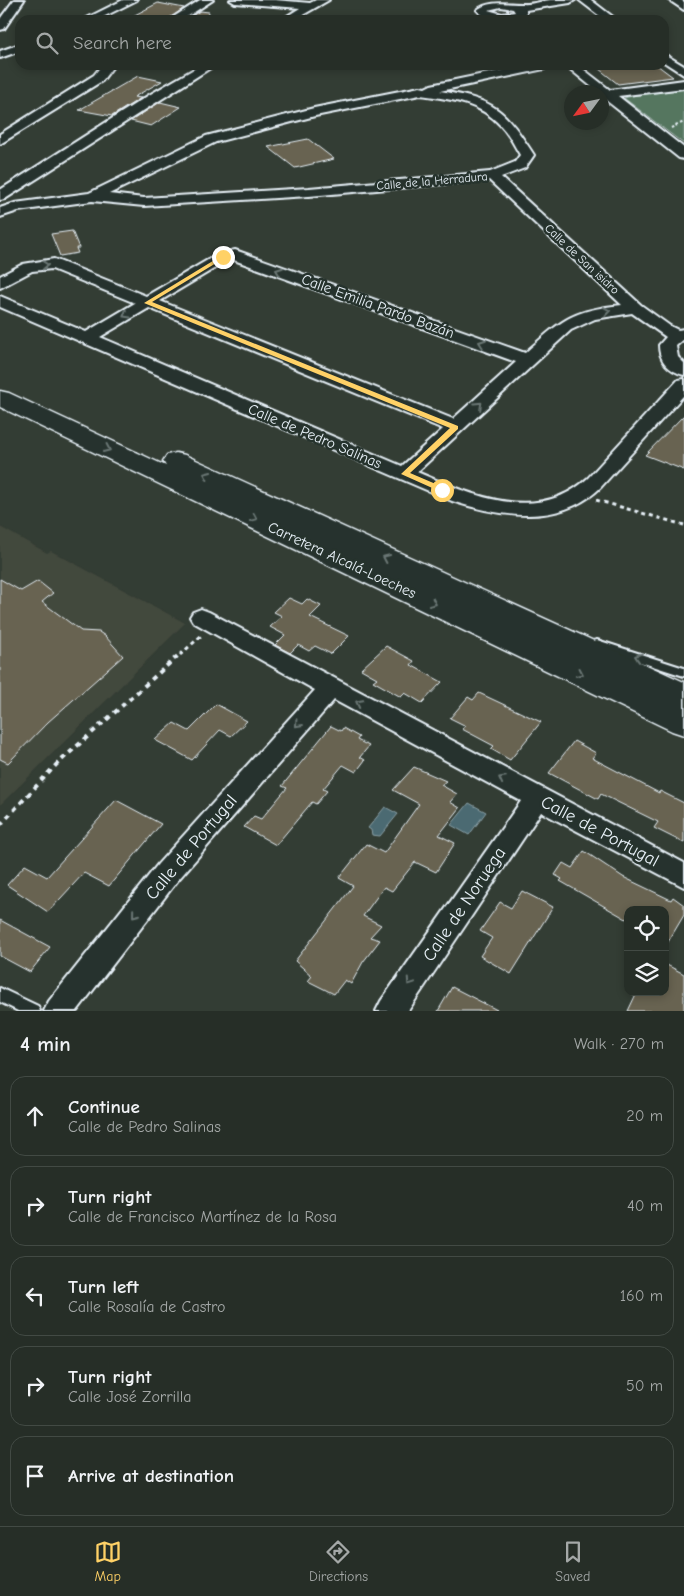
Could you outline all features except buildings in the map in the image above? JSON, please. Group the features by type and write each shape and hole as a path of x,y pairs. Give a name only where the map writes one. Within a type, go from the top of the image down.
{"main road":[{"name":"Carretera Alcalá-Loeches","path":"0,379 684,696"},
{"name":"Carretera Alcalá-Loeches","path":"0,398 684,722"}],"street":[{"path":"0,27 18,0"},
{"path":"99,15 132,0"},
{"path":"182,15 208,0"},
{"path":"235,0 310,6"},
{"path":"295,15 324,0"},
{"path":"492,15 483,12 487,2 508,4 520,8 570,0"},
{"path":"584,0 605,15"},
{"path":"674,0 684,7"},
{"path":"518,15 522,10 520,8"},
{"path":"0,55 15,49"},
{"path":"669,60 684,71"},
{"path":"0,140 98,78 104,70"},
{"path":"4,191 201,70"},
{"path":"420,91 520,70"},
{"path":"577,70 595,85"},
{"path":"609,94 684,84"},
{"name":"Calle de la Herradura","path":"0,213 16,207 92,197 211,139 314,112 420,91 470,101 491,109 507,124 527,155 520,165 492,176 309,192 154,201 107,200 92,197"},
{"path":"609,96 684,155"},
{"name":"Calle de San isidro","path":"492,176 635,308 664,330 680,335"},
{"name":"Calle Emilia Pardo Bazán","path":"147,303 228,255 235,255 528,360"},
{"path":"0,282 28,268 54,264 455,427"},
{"name":"Calle de Pedro Salinas","path":"0,301 404,474 476,503 506,509 539,509 563,502 585,491 684,384"},
{"path":"87,338 147,303"},
{"path":"404,474 572,321 604,311 635,308"},
{"path":"680,335 667,345 667,356 674,365 684,370"},
{"name":"Calle de Portugal","path":"208,620 331,688 684,876"},
{"name":"Calle de Portugal","path":"59,1011 168,872 331,688"},
{"name":"Calle de Noruega","path":"391,1011 538,798"}],"lane":[{"path":"526,622 684,672"},
{"path":"0,995 33,1011"}],"path":[{"path":"581,493 602,503 684,526"},
{"path":"0,824 56,765 208,620"}],"shaded area":[{"path":"0,527 47,553 51,551 185,623 0,805"}],"green space":[{"path":"684,89 684,144 624,98 632,96"}],"water":[{"path":"469,803 486,812 469,835 451,825"},
{"path":"385,807 398,814 380,836 372,835 371,830 368,828"}],"route":[{"path":"223,257 147,303 455,427 404,474 442,490"}]}
